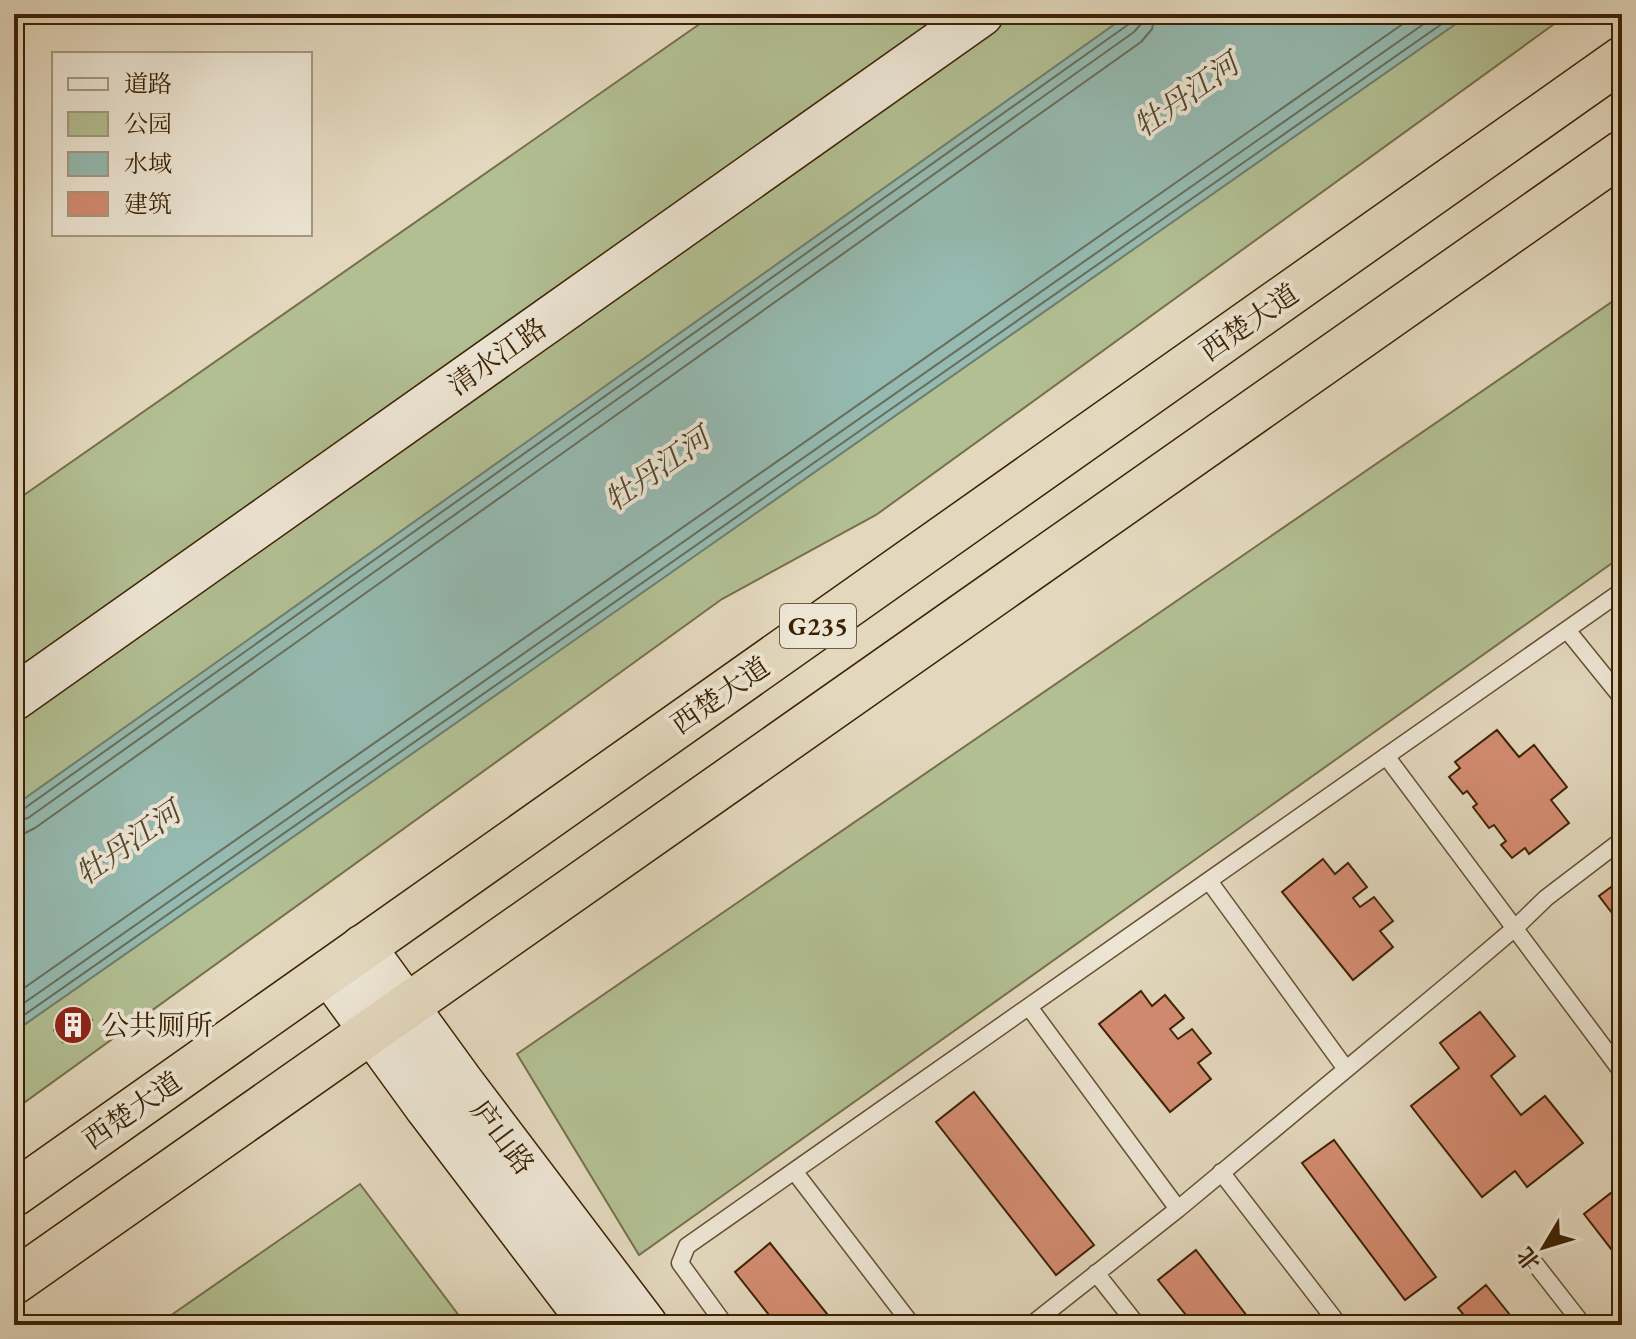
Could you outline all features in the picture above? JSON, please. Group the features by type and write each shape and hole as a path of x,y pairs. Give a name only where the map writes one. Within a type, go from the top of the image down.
{"highway":[{"name":"西楚大道","path":"14,1194 1622,59"},
{"name":"G235","path":"14,1282 1622,153"}],"street":[{"name":"清水江路","path":"14,698 981,14"},
{"name":"庐山路","path":"363,947 427,1107 593,1325"},
{"name":"庐山路","path":"329,972 390,1019 645,1325"}],"lane":[{"path":"725,1325 680,1263 687,1246 1622,591"},
{"path":"1567,630 1622,698"},
{"path":"1386,756 1622,1072"},
{"path":"1031,1325 1178,1209 1515,928 1546,898 1622,840"},
{"path":"1209,881 1346,1069"},
{"path":"1029,1007 1178,1209"},
{"path":"794,1171 912,1325"},
{"path":"1221,1172 1339,1325"},
{"path":"1533,1261 1583,1325"},
{"path":"1096,1273 1137,1325"}],"green space":[{"path":"714,14 1568,14 876,515 722,599 14,1110 14,502"},
{"path":"1622,295 1622,556 639,1255 517,1054"},
{"path":"360,1184 466,1325 157,1325"}],"water":[{"name":"牡丹江河","path":"1129,14 1470,14 14,1032 14,806"}],"building":[{"path":"1497,730 1519,757 1534,745 1567,787 1551,800 1569,823 1529,854 1525,848 1512,858 1501,845 1506,841 1494,825 1489,828 1473,807 1477,804 1467,791 1463,794 1449,777 1460,768 1455,762"},
{"path":"1323,859 1335,874 1348,863 1367,887 1353,898 1360,907 1374,897 1393,921 1380,931 1393,947 1353,980 1282,892"},
{"path":"1622,879 1622,926 1599,896"},
{"path":"1141,991 1152,1006 1165,995 1184,1018 1170,1029 1178,1039 1192,1029 1211,1053 1198,1063 1211,1079 1170,1112 1099,1024"},
{"name":"公共厕所","path":"83,1009 92,1020 63,1042 54,1030"},
{"path":"1480,1012 1515,1056 1491,1076 1521,1115 1545,1096 1583,1143 1527,1187 1515,1171 1482,1197 1411,1106 1459,1068 1440,1043"},
{"path":"974,1092 1094,1245 1056,1275 936,1122"},
{"path":"1334,1140 1436,1277 1405,1300 1302,1163"},
{"path":"1616,1189 1622,1196 1622,1263 1584,1214"},
{"path":"770,1243 836,1325 777,1325 735,1272"},
{"path":"1196,1250 1254,1325 1194,1325 1158,1280"},
{"path":"1486,1285 1518,1325 1472,1325 1458,1308"}],"place":[{"name":"公共厕所","path":"73,1025"}]}
